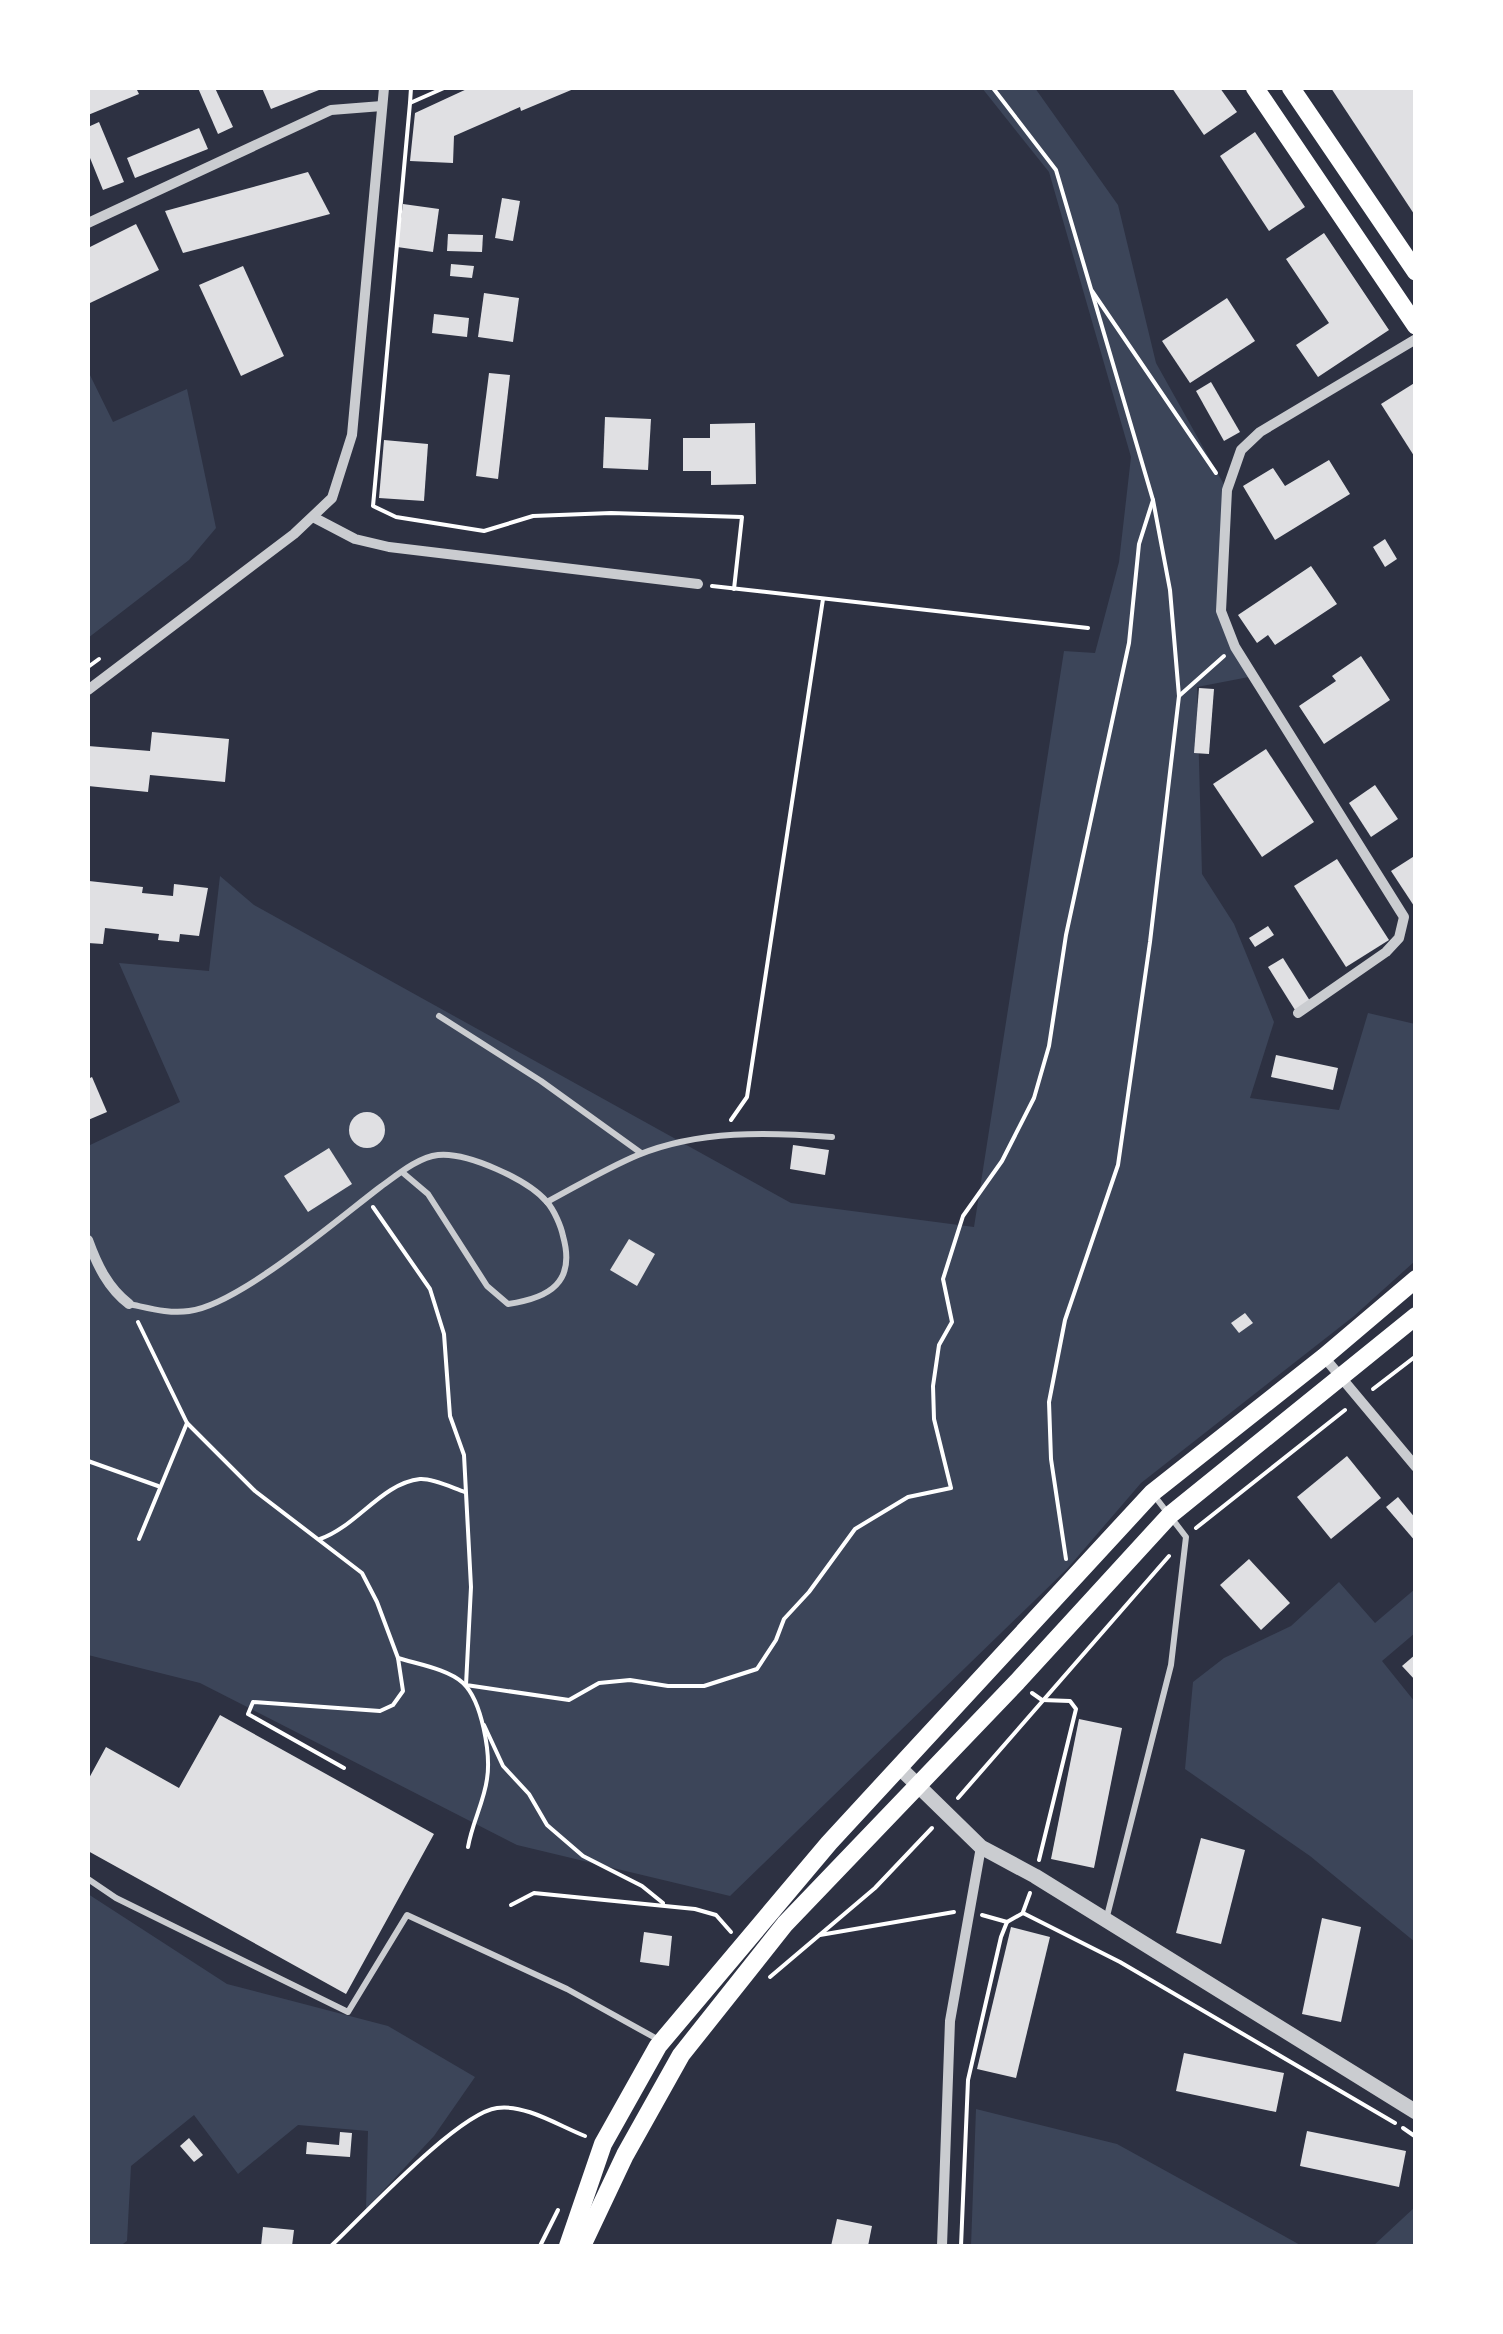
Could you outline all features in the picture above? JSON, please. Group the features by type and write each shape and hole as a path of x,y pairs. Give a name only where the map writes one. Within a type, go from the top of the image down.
{"main road":[{"path":"1255,88 1416,326"},
{"path":"1291,88 1416,272"},
{"path":"568,2246 603,2144 662,2041 741,1944 899,1766 1152,1493 1416,1279"},
{"path":"582,2246 625,2155 681,2055 785,1924 1170,1516 1416,1316"}],"street":[{"path":"88,690 314,517 332,498 352,434 384,88"},
{"path":"88,223 331,110 382,106"},
{"path":"1298,1012 1386,952 1399,938 1404,917 1235,647 1221,611 1227,490 1241,450 1260,432 1416,340"},
{"path":"314,517 356,539 389,547 698,584"},
{"path":"88,1240 115,1294 129,1304"},
{"path":"1324,1357 1416,1467"},
{"path":"899,1766 981,1846 1416,2112"},
{"path":"942,2246 950,2022 981,1846"}],"lane":[{"path":"440,1016 642,1153"},
{"path":"547,1202 642,1153 719,1136 763,1132 832,1137"},
{"path":"129,1304 167,1312 193,1311 234,1295 402,1172 436,1155 471,1157 513,1178 547,1202 562,1231 569,1260 559,1283 537,1300 508,1304 487,1286 428,1194 402,1172"},
{"path":"1106,1920 1171,1665 1186,1536 1152,1493"},
{"path":"88,1880 116,1898 348,2012 407,1915 568,1989 662,2041"}],"path":[{"path":"412,88 373,506 396,516 484,531 533,516 611,513 742,517 734,589"},
{"path":"410,102 444,88"},
{"path":"993,88 1056,170 1153,500 1170,590 1179,696 1118,1165 1065,1320 1049,1402 1051,1459 1068,1569"},
{"path":"1088,287 1227,490"},
{"path":"398,1658 453,1676 466,1685 569,1700 599,1682 630,1680 704,1686 756,1669 776,1640 784,1619 856,1528 908,1497 951,1488 934,1419 933,1386 940,1345 952,1322 944,1278 962,1216 1002,1161 1034,1098 1049,1046 1066,935 1129,643 1139,544 1153,500"},
{"path":"698,584 1088,628"},
{"path":"719,1136 747,1096 823,598"},
{"path":"1179,696 1235,647"},
{"path":"88,668 103,656"},
{"path":"366,1198 430,1290 444,1334 450,1416 464,1455 472,1587 466,1685 503,1766 528,1794 547,1825 582,1856 642,1886 666,1906"},
{"path":"129,1304 188,1423 255,1491 362,1573 398,1658 403,1690 393,1705 380,1711 253,1702 248,1714 344,1768"},
{"path":"771,1976 875,1888 945,1814 1186,1536 1416,1356"},
{"path":"140,1538 188,1423"},
{"path":"88,1462 160,1487"},
{"path":"318,1539 335,1534 394,1489 422,1478 466,1492"},
{"path":"816,1936 943,1912 971,1911 1007,1922 1023,1913 1076,1708 1070,1701 1042,1700"},
{"path":"468,1847 487,1779 484,1725"},
{"path":"512,1905 534,1892 716,1915 732,1933 741,1921"},
{"path":"1023,1913 1120,1962 1416,2136"},
{"path":"961,2246 968,2080 1007,1922"},
{"path":"332,2246 460,2126 496,2108 527,2112 594,2140"}],"shaded area":[{"path":"982,88 1035,88 1118,205 1156,363 1227,490 1221,611 1254,676 1197,687 1202,874 1234,924 1274,1022 1250,1098 1339,1110 1368,1013 1415,1024 1415,1261 1354,1316 1141,1483 1067,1569 730,1896 517,1845 200,1683 88,1655 88,1146 180,1102 119,963 209,971 220,876 254,905 791,1203 974,1227 1064,651 1095,653 1119,562 1131,457 1049,172"},
{"path":"88,371 113,422 187,389 216,528 189,560 88,638"},
{"path":"1339,1582 1375,1623 1415,1589 1415,1633 1382,1661 1415,1702 1415,1942 1310,1856 1185,1769 1193,1682 1224,1658 1291,1626"},
{"path":"88,1894 227,1984 388,2026 475,2077 434,2136 366,2209 368,2131 298,2125 238,2174 194,2115 131,2166 127,2241 120,2246 88,2246"},
{"path":"976,2109 1117,2144 1302,2246 971,2246"},
{"path":"1415,2207 1415,2246 1373,2246"}],"building":[{"path":"88,88 136,88 139,94 88,115"},
{"path":"198,88 215,88 233,127 218,134"},
{"path":"262,88 324,88 271,109"},
{"path":"469,88 576,88 454,136 453,163 410,161 415,113"},
{"path":"1172,88 1220,88 1237,112 1204,135"},
{"path":"1331,88 1416,88 1416,217"},
{"path":"99,122 124,182 103,190 88,153 88,127"},
{"path":"199,128 208,149 135,178 127,158"},
{"path":"1255,132 1305,207 1269,231 1220,156"},
{"path":"308,172 330,214 183,253 165,211"},
{"path":"502,198 520,201 513,241 495,238"},
{"path":"403,204 439,209 433,252 397,247"},
{"path":"136,224 159,270 90,303 88,248"},
{"path":"1324,233 1389,330 1318,377 1296,345 1329,323 1286,259"},
{"path":"448,234 483,235 482,252 447,251"},
{"path":"451,264 474,266 472,278 450,276"},
{"path":"243,266 284,356 241,376 199,285"},
{"path":"484,293 519,298 513,342 478,337"},
{"path":"1227,298 1255,341 1190,383 1162,341"},
{"path":"434,314 469,318 467,337 432,333"},
{"path":"489,373 510,375 498,479 476,476"},
{"path":"1211,382 1240,432 1224,441 1196,391"},
{"path":"1416,382 1416,459 1381,404"},
{"path":"605,417 651,419 648,470 603,468"},
{"path":"755,423 756,484 711,485 711,471 683,471 683,438 710,438 710,424"},
{"path":"384,440 428,444 424,501 379,498"},
{"path":"1329,460 1350,494 1275,540 1243,486 1273,468 1285,486"},
{"path":"1385,539 1397,559 1385,567 1373,547"},
{"path":"1311,566 1337,604 1275,645 1268,635 1257,643 1238,615"},
{"path":"1361,656 1390,700 1324,744 1299,706 1336,681 1332,676"},
{"path":"1199,688 1214,689 1209,754 1194,753"},
{"path":"152,732 229,739 225,782 150,775 148,792 88,786 88,746 150,751"},
{"path":"1266,749 1314,822 1262,857 1213,784"},
{"path":"1375,785 1398,819 1371,837 1349,803"},
{"path":"1416,855 1416,909 1391,871"},
{"path":"1337,859 1389,940 1346,967 1294,886"},
{"path":"89,881 143,887 142,893 173,896 174,884 208,888 199,936 180,934 179,942 158,940 159,934 105,928 103,944 88,943"},
{"path":"1268,926 1274,935 1255,947 1249,938"},
{"path":"1283,958 1310,1001 1295,1010 1268,967"},
{"path":"1276,1055 1338,1068 1333,1090 1271,1077"},
{"path":"92,1077 107,1112 88,1120 88,1079"},
{"path":"367,1112 380,1117 385,1130 380,1143 367,1148 354,1143 349,1130 354,1117"},
{"path":"793,1145 829,1150 825,1175 790,1169"},
{"path":"329,1148 352,1184 308,1212 284,1176"},
{"path":"629,1239 655,1254 637,1286 610,1270"},
{"path":"1245,1313 1253,1323 1239,1333 1231,1323"},
{"path":"1347,1456 1381,1498 1331,1539 1297,1497"},
{"path":"1398,1497 1416,1519 1416,1542 1386,1507"},
{"path":"1249,1559 1290,1603 1261,1630 1220,1585"},
{"path":"1416,1654 1416,1681 1402,1666"},
{"path":"220,1715 434,1834 346,1994 88,1851 88,1780 106,1747 179,1788"},
{"path":"1079,1719 1122,1728 1094,1868 1051,1859"},
{"path":"1201,1838 1245,1850 1221,1944 1176,1933"},
{"path":"1322,1918 1361,1927 1341,2022 1302,2014"},
{"path":"1011,1927 1050,1937 1016,2078 977,2069"},
{"path":"644,1932 672,1936 669,1966 640,1962"},
{"path":"1184,2053 1284,2073 1276,2112 1176,2091"},
{"path":"1307,2131 1406,2151 1399,2187 1300,2166"},
{"path":"340,2132 352,2133 350,2157 306,2154 307,2142 339,2145"},
{"path":"189,2138 203,2155 194,2162 180,2146"},
{"path":"837,2219 872,2226 868,2246 831,2246"},
{"path":"263,2227 294,2230 292,2246 261,2246"}]}
